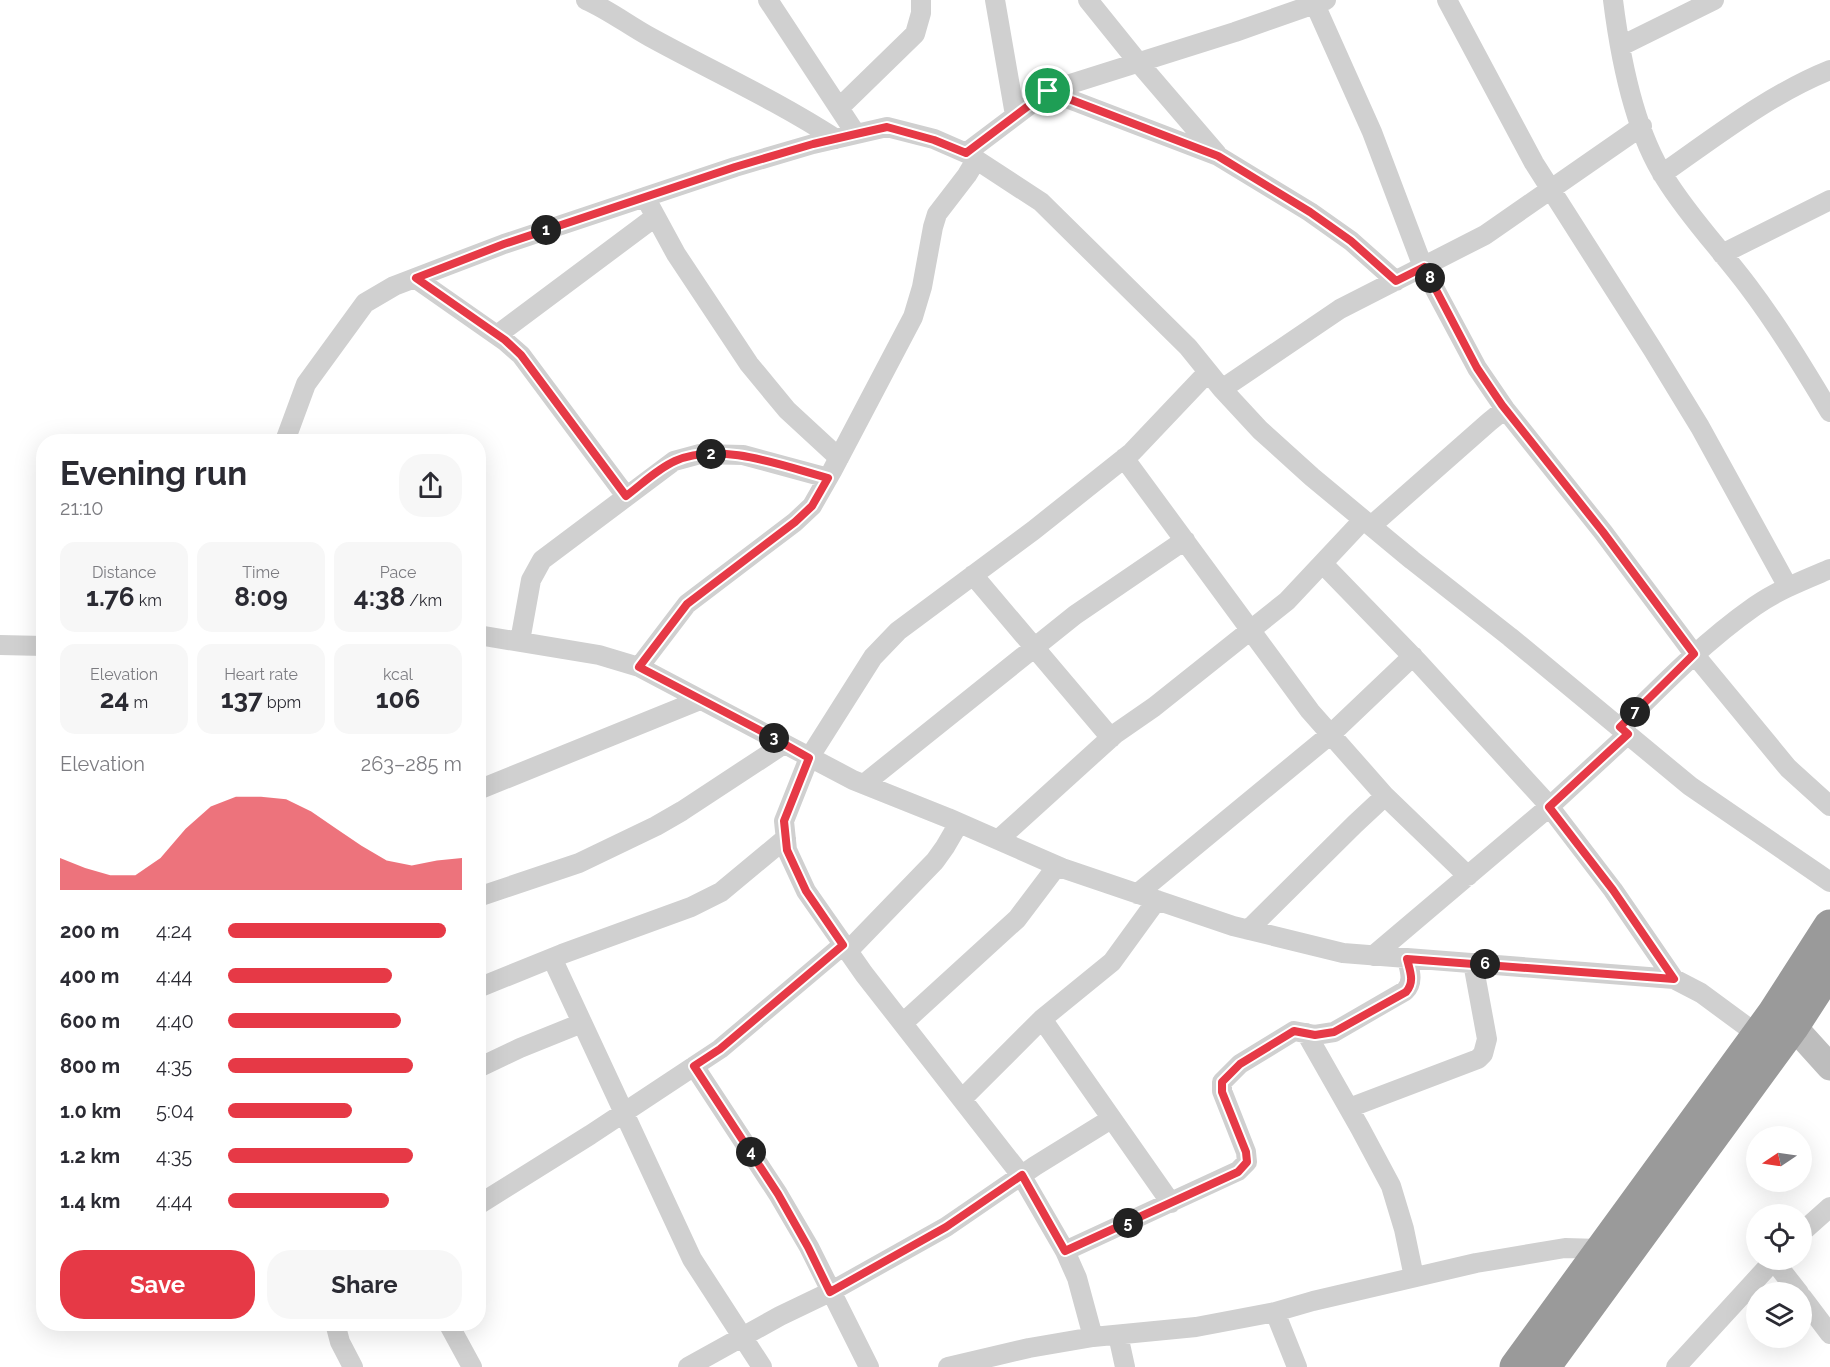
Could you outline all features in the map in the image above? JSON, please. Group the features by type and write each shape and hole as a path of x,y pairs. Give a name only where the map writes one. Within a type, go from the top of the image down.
{"highway":[{"path":"1538,1367 1600,1249 1774,1013 1830,926"},
{"path":"1538,1367 1793,1026 1830,969"}],"main road":[{"path":"1793,1026 1830,1067"}],"street":[{"path":"586,0 649,36 798,114 836,139"},
{"path":"768,0 856,134"},
{"path":"839,108 915,34 921,13 921,0"},
{"path":"995,0 1015,116"},
{"path":"1447,0 1534,163 1694,417 1788,587"},
{"path":"1613,0 1629,87 1648,145 1662,174 1787,340 1830,412"},
{"path":"1621,46 1714,0"},
{"path":"1091,1 1138,62 1218,156"},
{"path":"639,667 687,604 795,522 812,506 913,317 922,287 933,227 938,214 967,175 971,156 1015,116 1048,91 1235,32 1318,1 1424,267 1477,368 1505,409 1603,532 1694,654 1788,768 1830,806"},
{"path":"1662,174 1721,132 1800,83 1830,70"},
{"path":"1048,91 1218,156 1310,212 1351,241 1396,281"},
{"path":"1222,389 1340,309 1485,235 1642,126"},
{"path":"288,434 306,384 364,303 394,286 504,244 735,167 836,139 887,127 934,140 971,156 1041,202 1188,347 1222,389 1260,430 1367,523 1510,637 1690,786 1830,882"},
{"path":"645,198 676,254 749,364 787,410 839,458"},
{"path":"1722,254 1830,200"},
{"path":"497,335 655,217"},
{"path":"416,278 497,335 521,355 626,496"},
{"path":"1093,1337 1077,1278 1065,1251 1022,1175 845,948 806,891 787,850 784,821 809,758 873,657 898,631 1034,530 1125,458 1208,372"},
{"path":"998,840 1111,738 1287,602 1367,523 1505,409"},
{"path":"520,641 531,580 542,560 675,461 700,454 743,456 828,478"},
{"path":"1125,458 1310,711 1385,796 1468,876"},
{"path":"864,784 1075,615 1185,540"},
{"path":"1323,564 1413,656 1549,807 1613,890 1674,979"},
{"path":"1372,956 1549,807 1624,731 1694,654 1756,605 1788,587 1830,569"},
{"path":"973,575 1111,738"},
{"path":"486,636 599,655 639,667 809,758 864,784 1057,866 1248,930 1343,953 1674,979 1701,993 1758,1035"},
{"path":"0,645 36,646"},
{"path":"1137,894 1331,734 1413,656"},
{"path":"486,787 700,700"},
{"path":"486,894 579,863 656,826 682,812 784,744"},
{"path":"1248,930 1385,796"},
{"path":"486,1200 720,1049 845,948 935,861 959,823"},
{"path":"486,985 691,907 721,892 786,838"},
{"path":"903,1023 1017,919 1057,866"},
{"path":"962,1099 1042,1019 1112,962 1157,900"},
{"path":"552,958 692,1259 762,1367"},
{"path":"1065,1251 1238,1172 1247,1162 1246,1152 1222,1092 1222,1082 1240,1064 1294,1031 1315,1035 1334,1032 1406,992 1412,981 1407,959"},
{"path":"1349,1108 1478,1059 1483,1054 1487,1038 1473,963"},
{"path":"1042,1019 1171,1203"},
{"path":"486,1064 582,1023"},
{"path":"1306,1033 1391,1186 1404,1229 1414,1277"},
{"path":"694,1066 778,1194 808,1247 869,1367"},
{"path":"688,1367 780,1316 830,1292 946,1227 1022,1175 1111,1119"},
{"path":"1812,1223 1830,1207"},
{"path":"948,1367 1029,1348 1093,1337 1196,1327 1275,1312 1476,1263 1565,1248 1600,1249"},
{"path":"1676,1367 1765,1270"},
{"path":"1812,1310 1830,1334"},
{"path":"1275,1312 1297,1367"},
{"path":"337,1331 353,1367"},
{"path":"452,1331 472,1367"},
{"path":"1118,1335 1125,1367"}],"route":[{"path":"1048,91 1218,156 1310,212 1351,241 1396,281 1424,267 1477,368 1502,405 1603,532 1694,654 1620,727 1628,734 1549,807 1613,890 1674,979 1407,959 1412,981 1406,992 1334,1032 1315,1035 1294,1031 1240,1064 1222,1082 1222,1092 1246,1152 1247,1162 1238,1172 1065,1251 1022,1175 946,1227 830,1292 778,1194 694,1066 720,1049 843,945 806,891 787,850 784,821 809,758 639,667 687,604 795,522 812,506 828,478 743,456 700,454 675,461 626,496 521,355 505,340 416,278 504,244 735,167 856,134 887,127 934,140 966,153 1048,91"}]}
